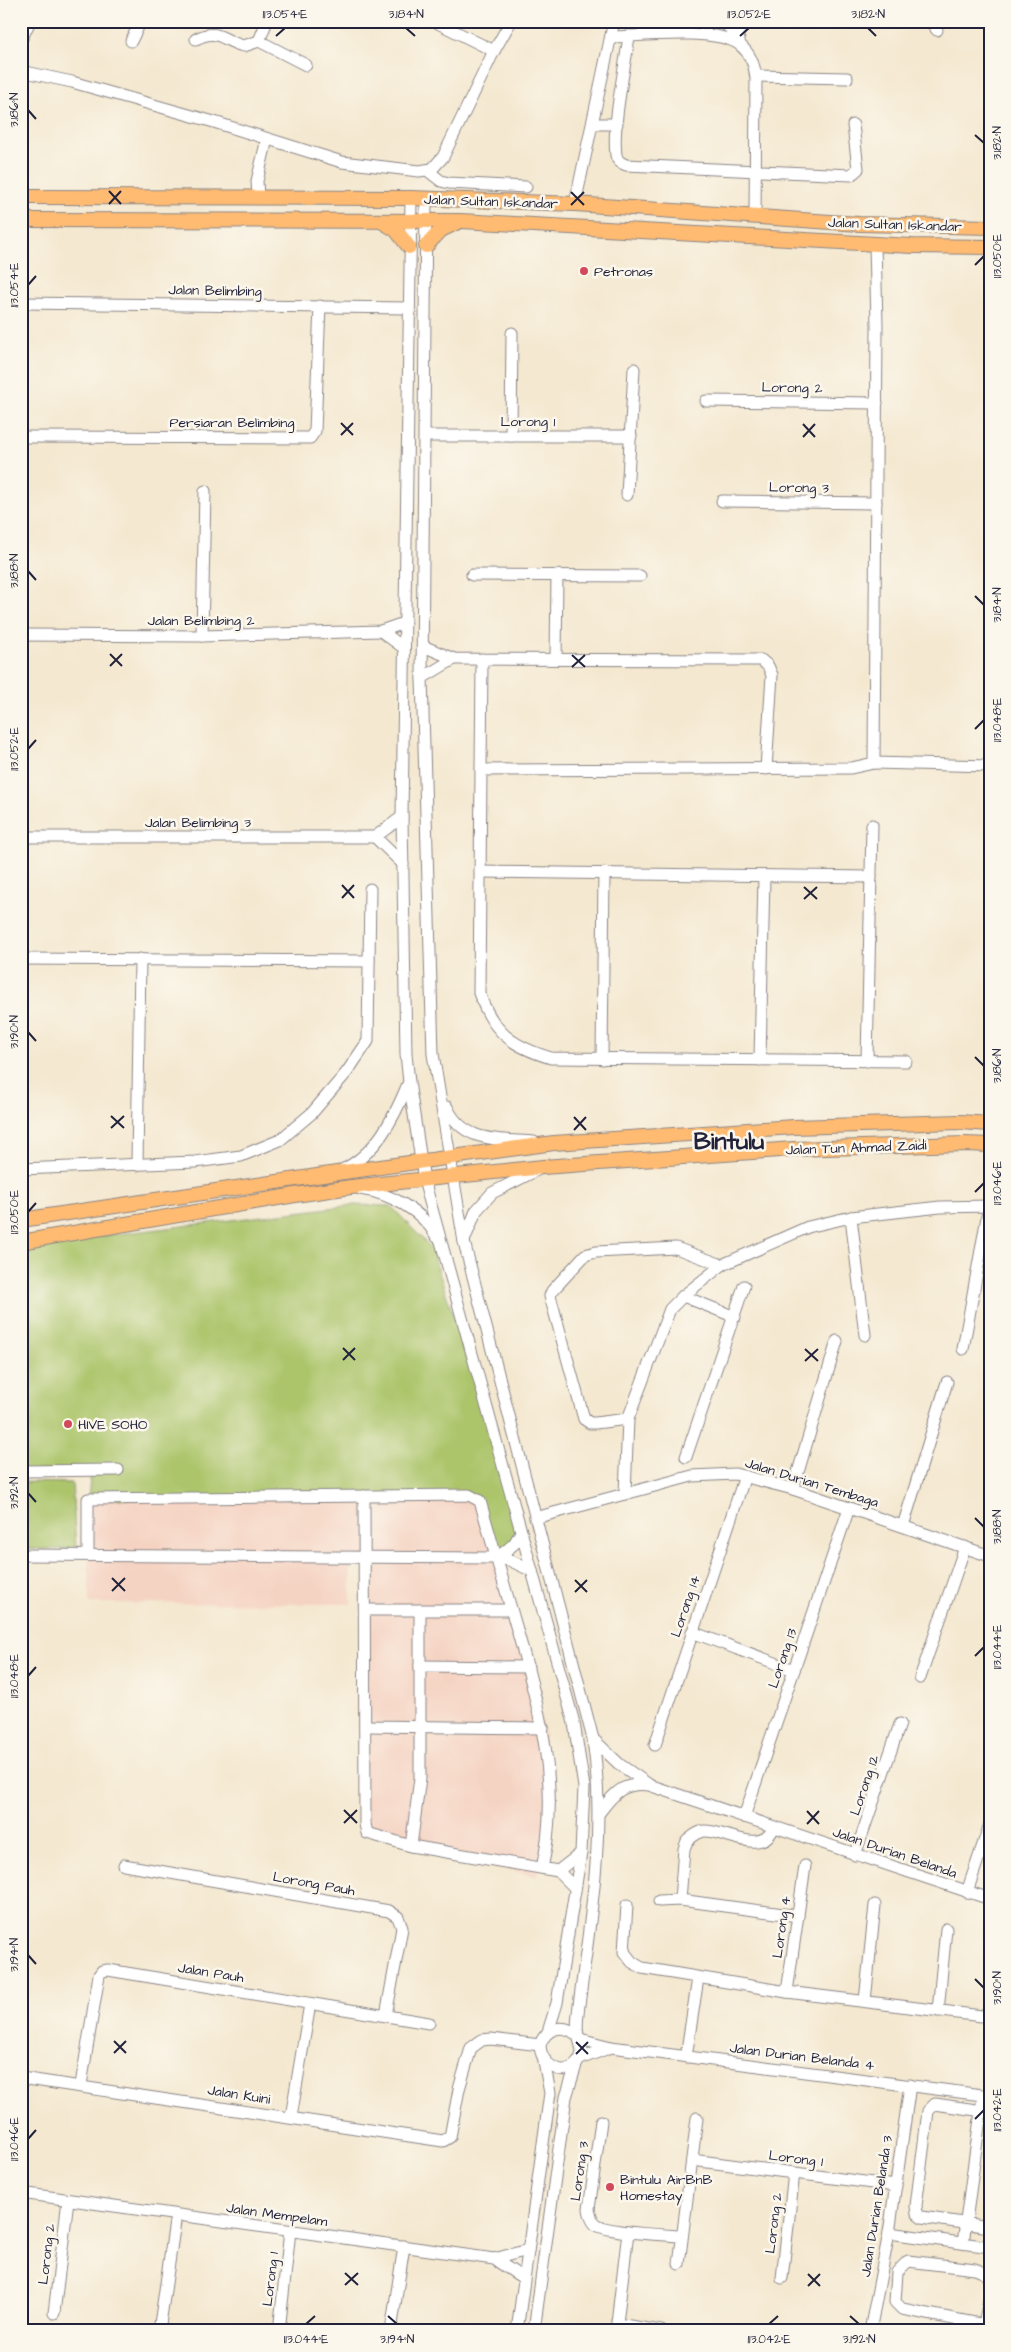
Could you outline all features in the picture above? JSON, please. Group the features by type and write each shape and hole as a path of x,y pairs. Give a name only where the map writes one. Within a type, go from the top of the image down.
{"main road":[{"name":"Jalan Sultan Iskandar","path":"21,197 410,198 575,204 858,224 990,227"},
{"name":"Jalan Sultan Iskandar","path":"21,220 461,221 876,244 990,247"},
{"path":"377,220 396,230 410,247"},
{"path":"426,246 441,230 461,221"},
{"name":"Jalan Tun Ahmad Zaidi","path":"21,1220 554,1143 794,1127 960,1122 990,1124"},
{"name":"Jalan Tun Ahmad Zaidi","path":"21,1242 350,1187 543,1167 793,1148 990,1145"}],"street":[{"path":"22,38 30,21"},
{"path":"131,41 141,21"},
{"path":"259,41 267,21"},
{"path":"434,21 494,51"},
{"path":"21,71 100,90 342,162 405,171 427,170 432,169 443,157 510,21"},
{"path":"575,204 614,21"},
{"path":"722,21 736,33 740,39 740,45"},
{"path":"736,33 749,21"},
{"path":"196,39 209,34 215,34 244,46 259,41 306,65"},
{"path":"611,37 702,34 730,40 740,45 754,63 756,76 755,216"},
{"path":"630,36 617,124 616,156 620,162 626,165 851,174 858,169 853,125"},
{"path":"756,76 847,78"},
{"path":"593,124 617,124"},
{"path":"258,197 257,181 266,139"},
{"path":"427,170 436,178 449,183 526,187"},
{"path":"410,198 402,817 406,1054 409,1082 424,1180 574,1723 584,1787 580,1852 557,2004 548,2032 540,2045 550,2093 517,2331"},
{"path":"426,199 422,678 433,1054 464,1242 593,1739 598,1780 597,1869 578,2009 579,2037 582,2052 566,2097 534,2331"},
{"path":"874,763 877,403 876,244"},
{"name":"Jalan Belimbing","path":"21,303 408,308"},
{"name":"Persiaran Belimbing","path":"21,436 310,438 315,431 320,306"},
{"path":"511,436 512,333"},
{"path":"627,495 634,369"},
{"name":"Lorong 2","path":"706,400 877,403"},
{"name":"Lorong 1","path":"425,436 630,436"},
{"path":"202,636 205,492"},
{"name":"Lorong 3","path":"722,501 876,503"},
{"path":"472,575 640,576"},
{"path":"556,659 557,576"},
{"name":"Jalan Belimbing 2","path":"21,635 202,636 381,632 404,623"},
{"path":"381,632 404,648"},
{"path":"423,646 454,659 761,660 768,666 772,675 766,769"},
{"path":"422,678 454,659"},
{"path":"482,659 479,993 487,1015 505,1037 529,1052 551,1058 906,1061"},
{"path":"481,770 851,768 874,763 990,766"},
{"path":"402,817 375,837 403,864"},
{"path":"866,1061 872,825"},
{"name":"Jalan Belimbing 3","path":"21,837 375,837"},
{"path":"480,872 871,877"},
{"path":"602,1059 604,873"},
{"path":"760,1060 764,876"},
{"path":"21,1169 195,1162 241,1156 280,1140 312,1113 347,1072 368,1041 370,888"},
{"path":"21,959 369,961"},
{"path":"137,1165 140,959"},
{"path":"337,1173 352,1165 373,1146 396,1111 409,1082"},
{"path":"438,1087 452,1120 473,1134 491,1140 554,1143"},
{"path":"464,1242 476,1211 492,1193 543,1167"},
{"path":"350,1187 394,1198 418,1214 436,1234 445,1257"},
{"path":"625,1494 628,1419 670,1309 683,1296 722,1265 808,1227 850,1217 940,1207 989,1206 963,1349"},
{"path":"850,1217 865,1335"},
{"path":"628,1419 590,1423 584,1419 550,1296 552,1291 585,1255 596,1252 676,1248 722,1265"},
{"path":"686,1457 744,1286"},
{"path":"683,1296 735,1317"},
{"path":"793,1489 838,1341"},
{"path":"902,1526 947,1382"},
{"path":"21,1471 118,1470"},
{"name":"Jalan Durian Tembaga","path":"535,1518 692,1476 745,1476 793,1489 990,1556"},
{"name":"Lorong 14","path":"655,1745 745,1476"},
{"path":"88,1555 88,1499 469,1495 476,1498 480,1501 528,1667 543,1728 549,1775 550,1817 542,1868"},
{"path":"364,1496 365,1830 369,1835 411,1846 558,1871 575,1888"},
{"name":"Lorong 13","path":"744,1817 849,1508"},
{"path":"496,1558 514,1544 521,1532"},
{"path":"920,1678 965,1547"},
{"path":"21,1555 496,1558 509,1560 532,1571"},
{"path":"365,1610 511,1610"},
{"path":"411,1846 419,1793 420,1610"},
{"path":"692,1632 794,1670"},
{"path":"420,1666 528,1667"},
{"name":"Lorong 12","path":"855,1855 900,1724"},
{"path":"365,1726 543,1728"},
{"path":"593,1739 619,1764 649,1786"},
{"path":"599,1813 608,1801 626,1786 637,1784 649,1786"},
{"name":"Jalan Durian Belanda","path":"649,1786 990,1899"},
{"path":"967,1892 990,1824"},
{"path":"680,1900 684,1848 687,1841 704,1831 755,1841 764,1840 770,1836 774,1827"},
{"path":"558,1871 580,1852"},
{"name":"Lorong Pauh","path":"124,1865 389,1911 398,1917 402,1928 386,2015"},
{"name":"Lorong 4","path":"787,1992 805,1866"},
{"path":"659,1900 680,1900 798,1916"},
{"path":"627,1905 624,1952 632,1962 642,1968 787,1992 990,2017"},
{"path":"865,2001 875,1905"},
{"path":"938,2011 946,1929"},
{"name":"Jalan Pauh","path":"81,2086 102,1971 108,1970 429,2023"},
{"path":"686,2057 698,1978"},
{"path":"291,2117 310,2004"},
{"path":"548,2032 554,2028 567,2028 579,2037"},
{"name":"Jalan Durian Belanda 4","path":"579,2037 610,2047 987,2095"},
{"name":"Jalan Kuini","path":"21,2078 443,2141 450,2137 459,2090 471,2048 482,2040 491,2039 540,2045"},
{"path":"544,2061 560,2070 573,2066 578,2061 610,2047"},
{"name":"Jalan Durian Belanda 3","path":"870,2331 889,2233 910,2085"},
{"path":"963,2243 987,2095"},
{"path":"985,2112 936,2104 928,2111 917,2213 922,2218 990,2227"},
{"path":"679,2264 697,2118"},
{"name":"Lorong 3","path":"601,2121 589,2209 590,2217 598,2226 628,2232 682,2236"},
{"name":"Lorong 1","path":"692,2160 896,2186"},
{"name":"Lorong 2","path":"782,2278 794,2172"},
{"name":"Jalan Mempelam","path":"21,2193 494,2259 523,2278"},
{"name":"Lorong 2","path":"54,2313 68,2200"},
{"path":"159,2331 176,2215"},
{"name":"Lorong 1","path":"279,2331 290,2231"},
{"path":"628,2232 617,2327 662,2331"},
{"path":"889,2233 990,2247"},
{"path":"391,2331 404,2246"},
{"path":"494,2259 528,2250"},
{"path":"990,2278 985,2273 975,2269 908,2261 897,2272 895,2302 902,2309 987,2325 990,2295"}],"shaded area":[{"path":"476,1498 543,1723 550,1817 537,1877 365,1830 365,1557 351,1557 351,1604 89,1603 88,1499"}],"green space":[{"path":"353,1205 391,1206 431,1248 504,1470 521,1532 497,1558 476,1498 88,1499 91,1471 21,1471 21,1246"},
{"path":"21,1482 72,1483 76,1549 21,1549"}],"place":[{"name":"Petronas","path":"584,271"},
{"name":"HIVE SOHO","path":"68,1424"},
{"name":"Bintulu AirBnB Homestay","path":"610,2187"}],"district":[{"name":"Bintulu","path":"729,1141"}]}
